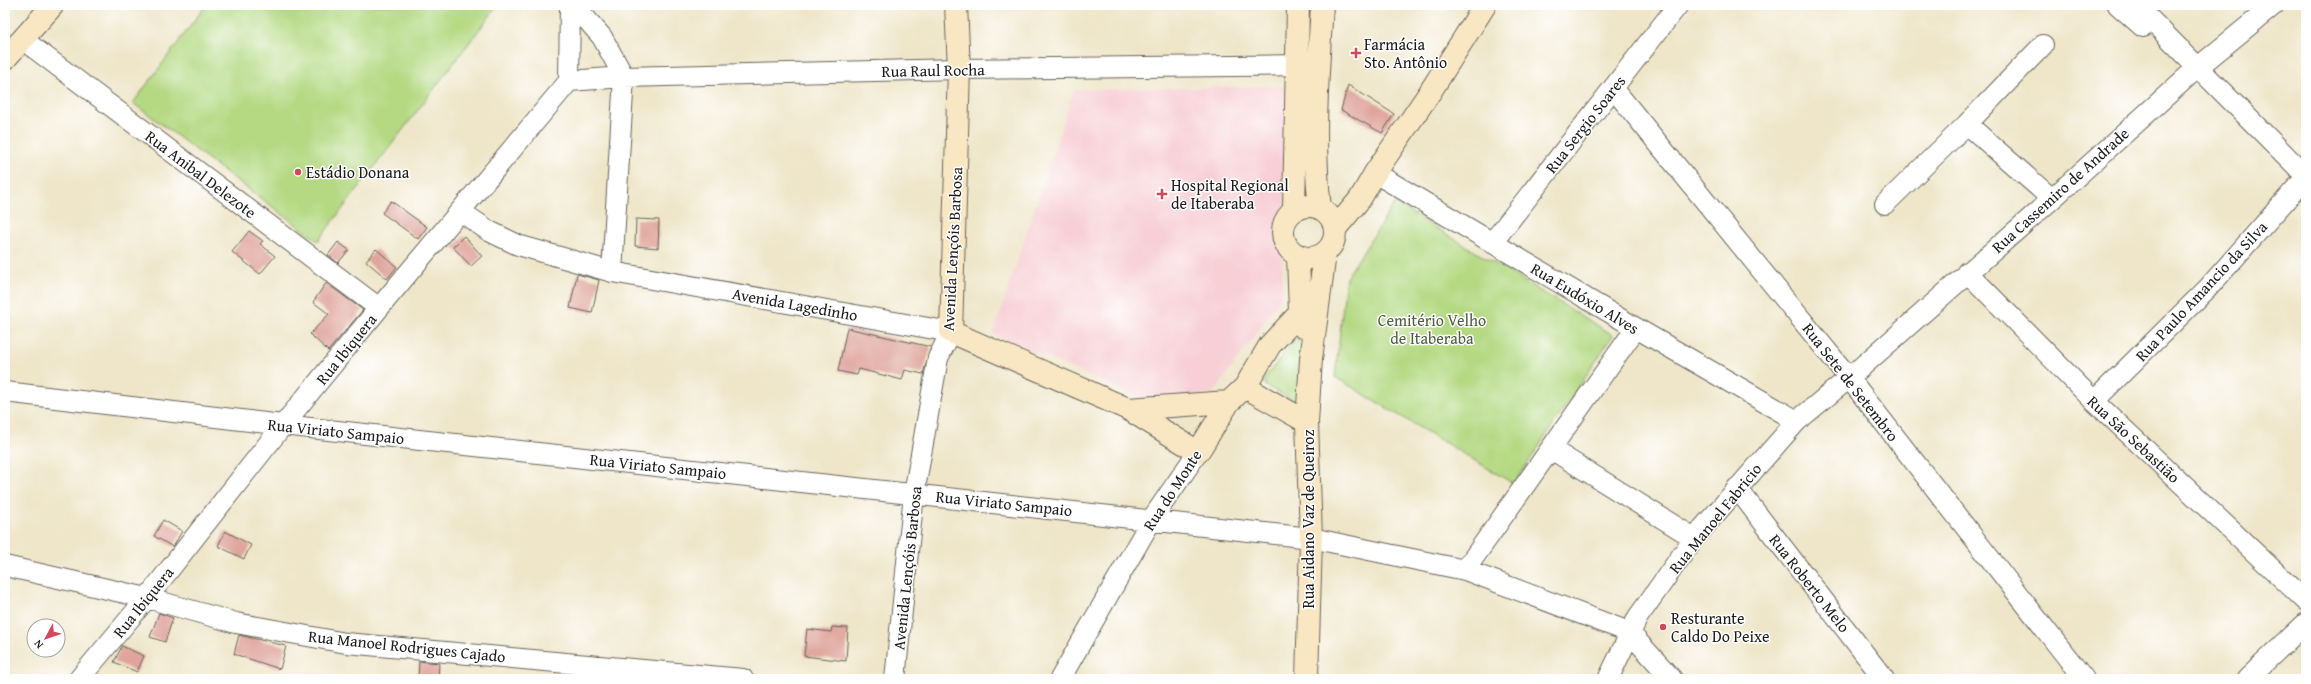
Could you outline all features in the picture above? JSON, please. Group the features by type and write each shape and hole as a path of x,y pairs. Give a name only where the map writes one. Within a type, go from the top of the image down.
{"street":[{"path":"5,59 53,5"},
{"path":"569,81 570,5"},
{"path":"574,5 602,37 624,77 612,272"},
{"name":"Avenida Lençóis Barbosa","path":"895,679 914,494 938,358 951,332 959,69 956,5"},
{"path":"1298,5 1317,134 1317,182 1328,216 1335,238 1324,253 1307,258 1298,255 1291,250 1283,234 1284,225 1294,210 1308,206 1328,216"},
{"path":"1294,210 1295,135 1308,65 1322,5"},
{"path":"1328,216 1360,199 1375,172 1430,92 1485,5"},
{"name":"Rua Sergio Soares","path":"1492,243 1678,5"},
{"path":"2118,5 2145,28 2165,37"},
{"path":"2136,5 2165,37 2306,177"},
{"name":"Rua Cassemiro de Andrade","path":"1849,378 1967,272 2052,199 2197,68 2274,5"},
{"name":"Rua Anibal Delezote","path":"22,40 379,308"},
{"path":"1885,204 1967,124 2042,45"},
{"name":"Rua Raul Rocha","path":"569,81 624,77 959,69 1308,65"},
{"name":"Rua Ibiquera","path":"79,679 147,598 283,425 569,81"},
{"name":"Rua Sete de Setembro","path":"1613,88 1849,378 2084,679"},
{"path":"1967,124 2052,199"},
{"path":"1295,135 1317,134"},
{"name":"Rua Eudóxio Alves","path":"1375,172 1636,328 1797,421"},
{"name":"Rua Paulo Amancio da Silva","path":"2094,401 2208,288 2306,177"},
{"name":"Avenida Lagedinho","path":"460,212 489,231 518,245 612,272 951,332 1128,409 1198,452"},
{"name":"Rua Aidano Vaz de Queiroz","path":"1308,679 1311,538 1307,422 1311,359 1324,253"},
{"name":"Rua Aidano Vaz de Queiroz","path":"1298,255 1300,313 1311,359"},
{"name":"Rua São Sebastião","path":"1967,272 2094,401 2306,601"},
{"name":"Rua do Monte","path":"1060,679 1152,519 1198,452 1229,402 1245,387 1270,345 1300,313"},
{"path":"1465,570 1636,328"},
{"name":"Rua Manoel Fabricio","path":"1608,679 1629,632 1694,538 1797,421 1849,378"},
{"path":"1245,387 1307,422"},
{"name":"Rua Viriato Sampaio","path":"5,392 283,425 1152,519 1311,538 1465,570 1629,632"},
{"name":"Avenida Lagedinho","path":"1128,409 1229,402"},
{"path":"1551,449 1694,538"},
{"name":"Rua Roberto Melo","path":"1737,488 1884,679"},
{"name":"Rua Manoel Rodrigues Cajado","path":"5,566 147,598 236,623 346,643 743,679"},
{"path":"2247,679 2306,624"},
{"path":"1629,632 1672,679"}],"shaded area":[{"name":"Hospital Regional de Itaberaba","path":"1290,86 1281,298 1213,394 1145,400 993,334 1074,90"}],"green space":[{"name":"Estádio Donana","path":"206,5 498,5 318,241 133,103"},
{"name":"Cemitério Velho de Itaberaba","path":"1395,203 1613,335 1514,484 1335,377 1346,278"},
{"path":"1298,336 1302,337 1309,400 1303,405 1266,386 1264,379"}],"building":[{"path":"1348,85 1394,114 1382,133 1341,110"},
{"path":"391,201 427,227 418,239 382,213"},
{"path":"636,219 659,220 658,248 635,246"},
{"path":"249,231 263,241 260,244 275,256 260,274 232,252"},
{"path":"464,236 482,256 471,266 453,247"},
{"path":"338,242 349,250 338,263 328,255"},
{"path":"376,249 397,267 387,279 366,261"},
{"path":"577,274 599,280 592,313 570,308"},
{"path":"326,283 363,310 328,351 310,334 329,314 313,302"},
{"path":"847,328 931,347 923,374 905,370 902,380 859,369 857,375 838,371"},
{"path":"163,520 182,531 173,547 154,536"},
{"path":"225,531 251,545 244,559 218,546"},
{"path":"159,613 173,618 165,642 150,637"},
{"path":"832,627 848,628 846,661 804,656 807,629 831,632"},
{"path":"239,635 286,646 280,669 234,654"},
{"path":"122,646 144,656 137,672 114,662"},
{"path":"419,661 439,663 438,679 418,679"}],"place":[{"name":"Farmácia Sto. Antônio","path":"1356,53"},
{"name":"Estádio Donana","path":"298,172"},
{"name":"Hospital Regional de Itaberaba","path":"1162,194"},
{"name":"Resturante Caldo Do Peixe","path":"1663,627"}]}
